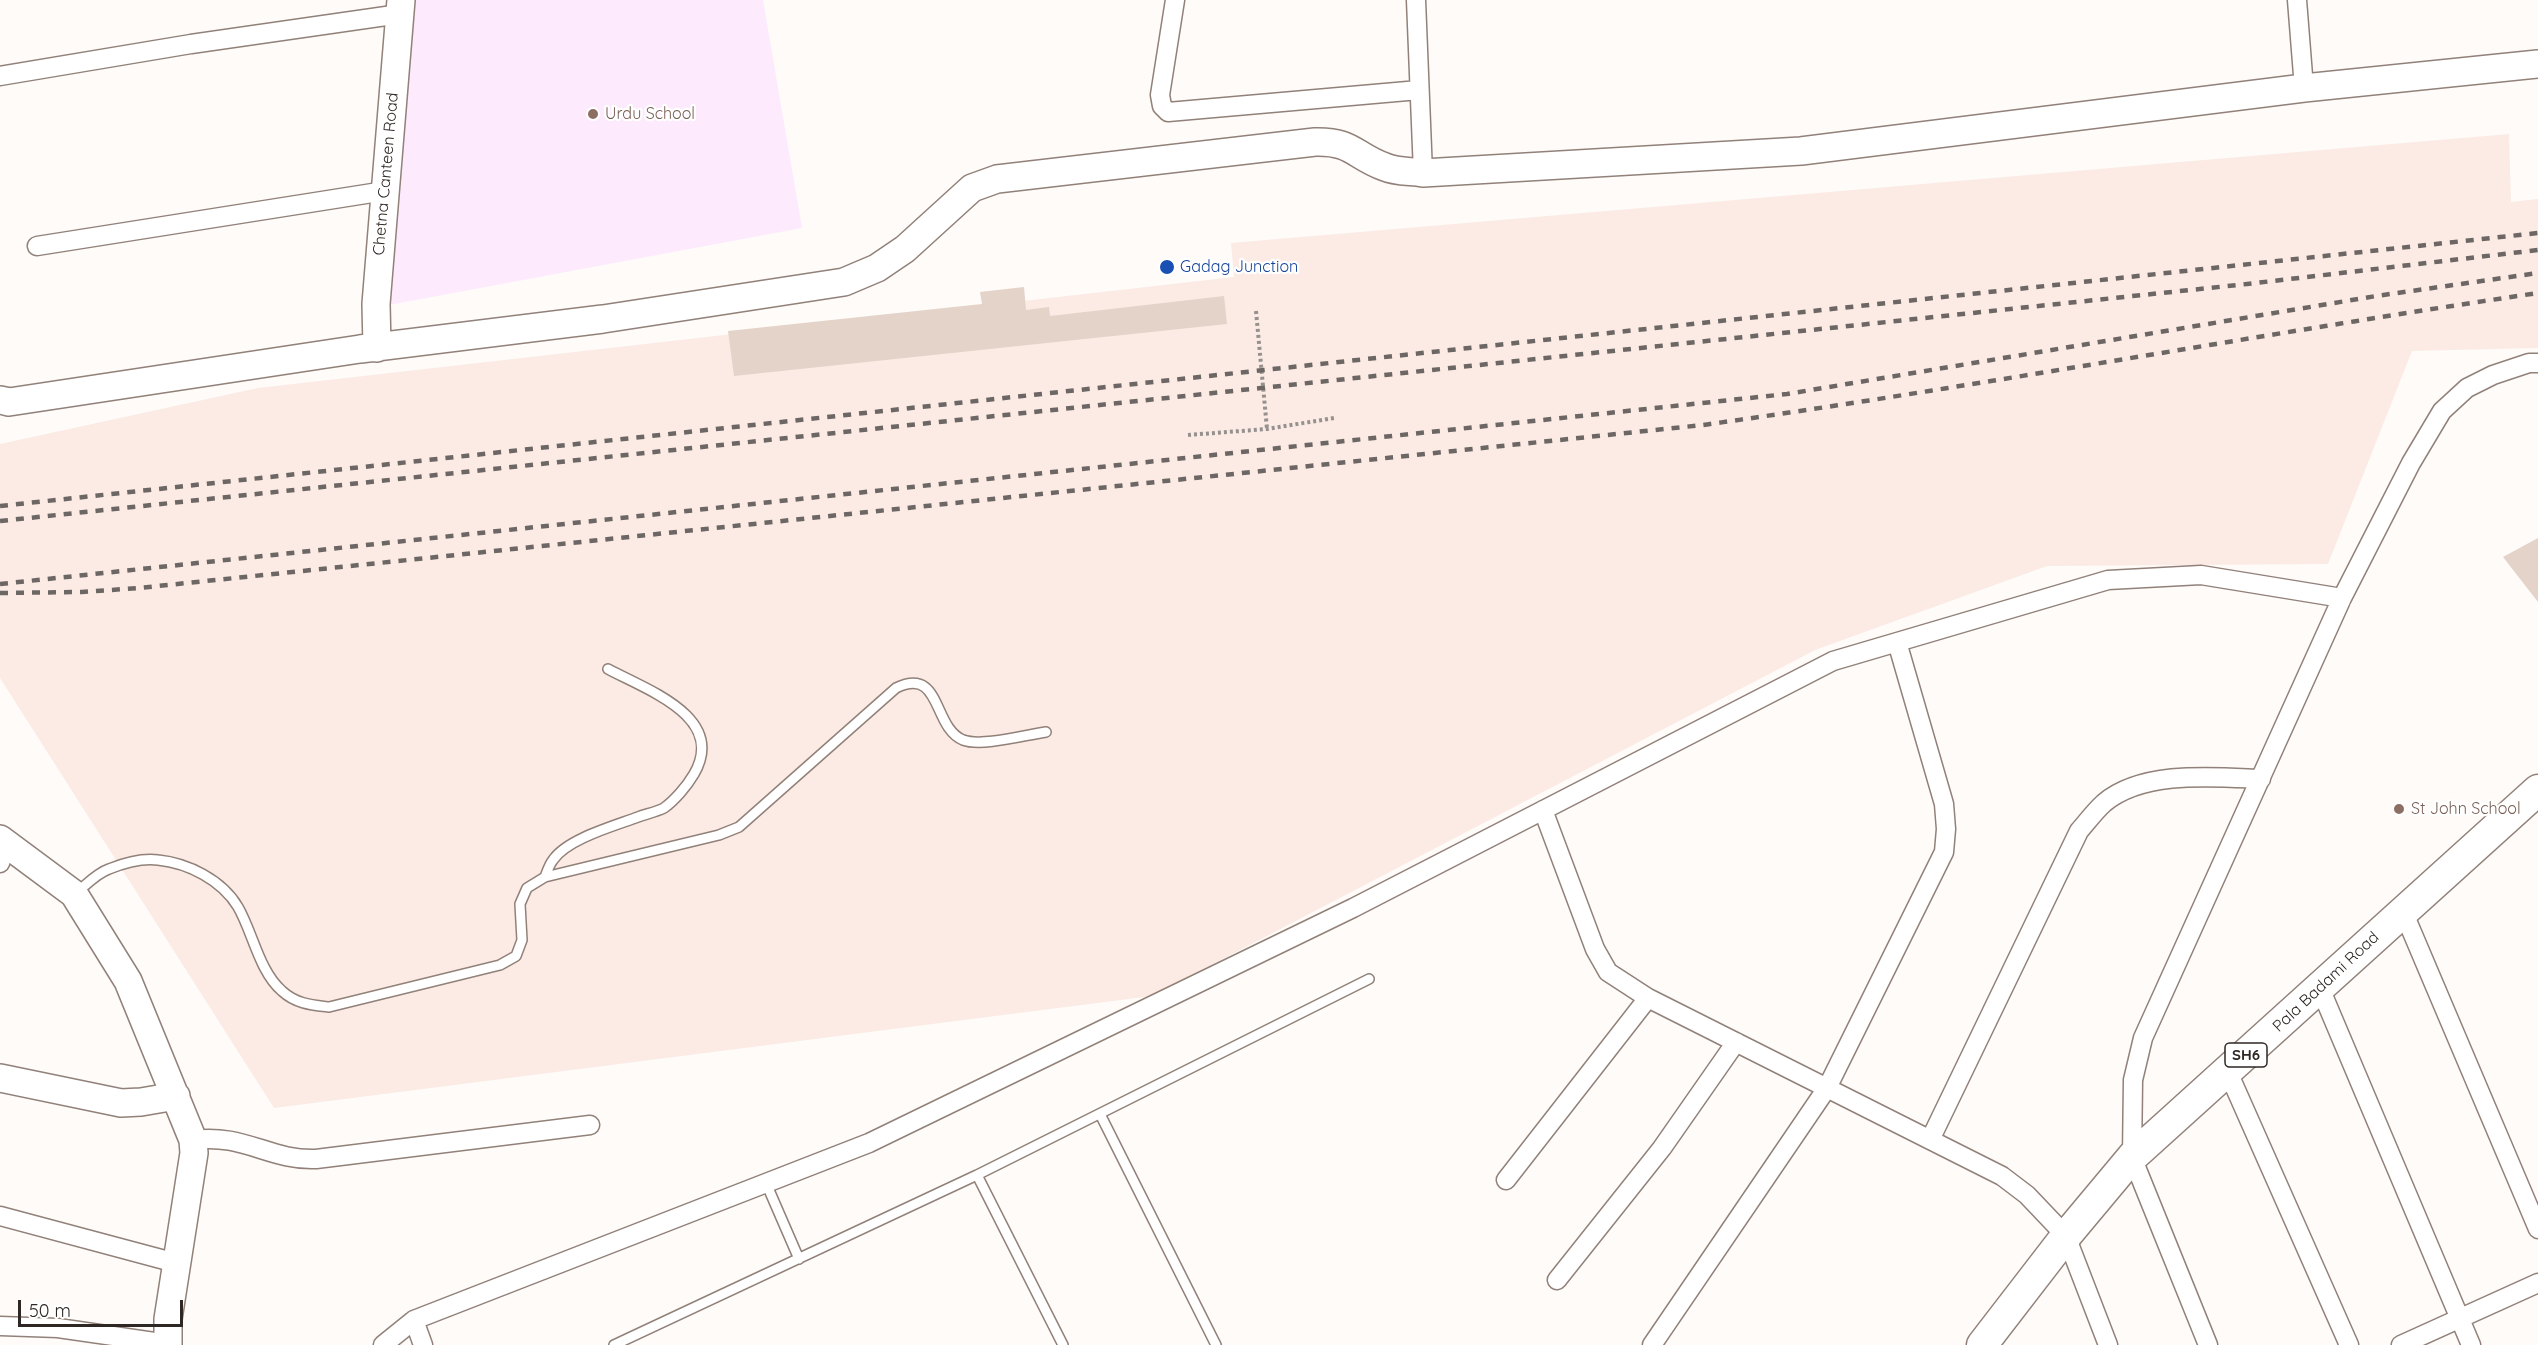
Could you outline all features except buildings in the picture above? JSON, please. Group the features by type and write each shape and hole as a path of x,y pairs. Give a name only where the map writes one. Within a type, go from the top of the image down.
{"main road":[{"name":"Pala Badami Road","path":"1982,1345 2066,1236 2132,1157 2538,790"}],"street":[{"path":"1175,0 1160,95 1162,106 1168,112 1180,113 1419,90"},
{"path":"1416,0 1423,173"},
{"path":"2296,0 2304,88"},
{"path":"0,76 400,7"},
{"name":"Chetna Canteen Road","path":"377,348 376,304 400,7"},
{"path":"0,400 21,400 377,348 603,319 844,282 877,268 905,249 972,188 997,179 1333,141 1352,148 1366,159 1387,168 1423,173 1801,151 2304,88 2538,64"},
{"path":"37,246 385,191"},
{"path":"2208,1345 2132,1157 2133,1080 2143,1038 2342,598 2411,463 2442,411 2467,388 2493,375 2529,363 2538,363"},
{"path":"383,1345 414,1320 869,1143 1353,908 1833,661 2108,580 2201,575 2342,598"},
{"path":"1652,1345 1827,1088 1944,852 1946,829 1944,804 1897,642"},
{"path":"1930,1140 2079,831 2104,803 2130,788 2170,779 2206,776 2261,779"},
{"path":"1543,810 1595,949 1608,972 1648,999 2002,1176 2027,1195 2066,1236 2108,1345"},
{"path":"0,1326 58,1328 168,1345 168,1319 194,1154 193,1140 128,981 74,894 2,849"},
{"path":"2403,910 2538,1229"},
{"path":"2320,987 2471,1345"},
{"path":"1506,1179 1648,999"},
{"path":"1557,1280 1662,1148 1736,1042"},
{"path":"2228,1072 2349,1345"},
{"path":"0,1078 121,1103 176,1096"},
{"path":"193,1140 213,1137 228,1139 291,1158 316,1160 590,1125"},
{"path":"0,1215 176,1263"},
{"path":"2401,1345 2538,1283"},
{"path":"414,1320 423,1345"}],"lane":[{"path":"545,877 553,859 570,845 605,829 663,808 689,783 700,763 701,740 696,724 685,713 660,697 608,669"},
{"path":"74,894 106,870 138,860 158,860 187,867 218,882 237,905 266,968 282,991 304,1004 329,1007 500,965 516,956 522,940 520,904 527,888 545,877 719,835 739,827 896,688 907,683 921,684 931,692 951,734 966,741 986,741 1046,732"},
{"path":"614,1345 977,1174 1370,979"},
{"path":"1100,1114 1216,1345"},
{"path":"977,1174 1063,1345"},
{"path":"766,1183 799,1259"}],"path":[{"path":"1256,310 1267,429"},
{"path":"1188,435 1267,429 1334,418"}],"shaded area":[{"name":"Urdu School","path":"413,0 763,0 802,228 389,305"},
{"path":"2509,134 2511,202 2538,199 2538,348 2412,351 2328,564 2047,566 1815,650 1152,996 274,1108 0,678 0,444 258,388 1234,277 1231,243"}],"railway":[{"path":"0,506 2538,233"},
{"path":"0,521 2247,284 2538,250"},
{"path":"0,584 1787,394 2376,296 2538,273"},
{"path":"0,593 82,592 139,588 1703,425 1912,394 2538,293"}],"place":[{"name":"Urdu School","path":"593,114"},
{"name":"Gadag Junction","path":"1167,267"},
{"name":"St John School","path":"2399,809"}]}
